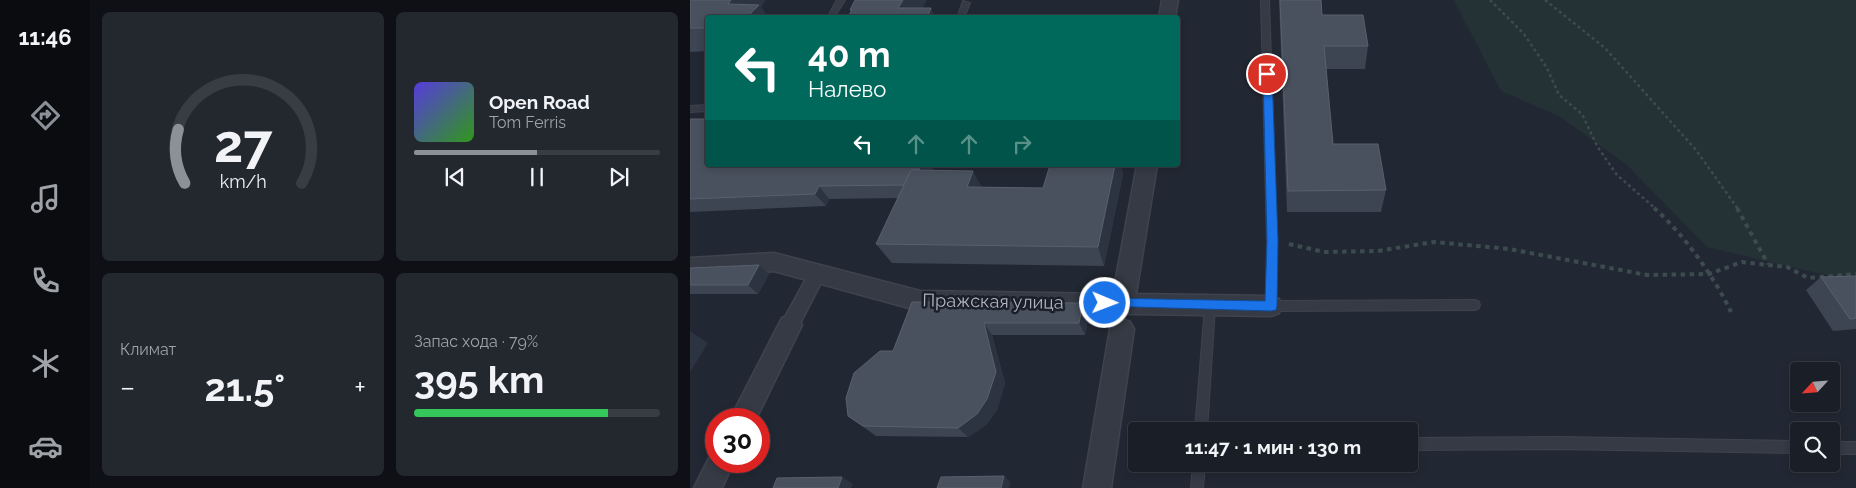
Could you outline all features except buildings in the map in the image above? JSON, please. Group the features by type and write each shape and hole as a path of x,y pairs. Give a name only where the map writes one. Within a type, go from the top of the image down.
{"street":[{"path":"1168,15 1170,0"},
{"path":"1097,488 1122,329 1124,303 1147,167"},
{"name":"Пражская улица","path":"690,267 774,262 920,301 1271,306"},
{"path":"748,408 818,273"},
{"path":"708,488 715,473"}],"lane":[{"path":"832,15 842,0"},
{"path":"1265,0 1272,241 1271,306 1475,305"},
{"path":"961,15 966,3"},
{"path":"690,109 705,108"},
{"path":"1202,422 1210,306"},
{"path":"1418,444 1558,443 1790,447"},
{"path":"1840,448 1856,448"},
{"path":"1198,488 1199,472"}],"path":[{"path":"1490,0 1524,34 1547,68 1559,95 1582,114 1597,146 1617,175 1668,220 1721,290 1731,312"},
{"path":"1545,0 1605,48 1696,150 1741,213 1768,264"},
{"path":"1272,241 1324,252 1378,251 1434,242 1509,249 1647,275 1709,274 1742,262 1788,266 1808,278 1856,274"}],"shaded area":[{"path":"1454,0 1856,0 1856,282 1707,247 1627,165 1559,116 1501,91"}],"route":[{"path":"1105,303 1271,306 1272,241 1267,74"}]}
